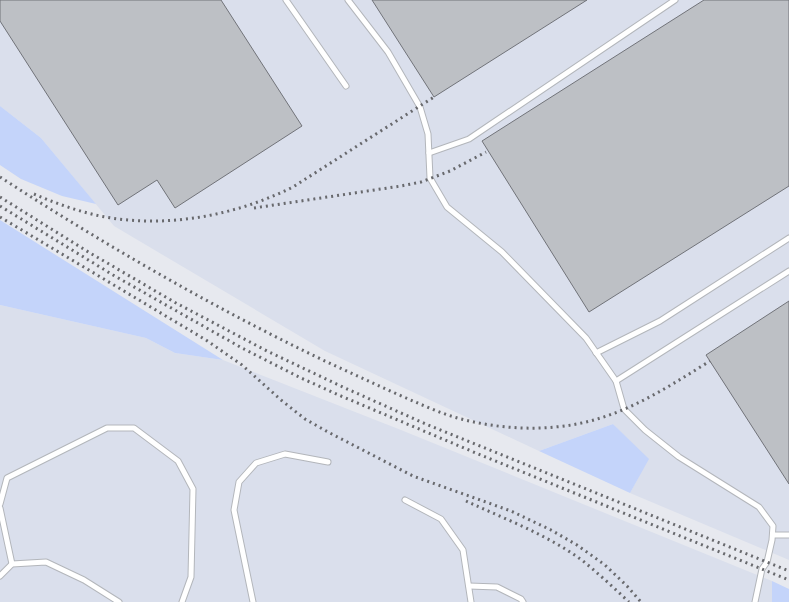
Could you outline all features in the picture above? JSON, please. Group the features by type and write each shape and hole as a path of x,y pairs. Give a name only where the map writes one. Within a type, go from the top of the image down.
{"lane":[{"path":"286,0 346,86"},
{"path":"348,0 388,52 420,107 428,134 430,178 447,207 502,252 586,338 616,381 624,409 645,430 679,457 758,507 773,526 773,534 767,562 762,569 755,602"},
{"path":"429,153 469,138 675,0"},
{"path":"596,353 660,321 789,238"},
{"path":"616,381 789,271"},
{"path":"0,504 7,478 107,428 134,428 178,461 193,489 191,577 182,602"},
{"path":"252,602 234,510 239,482 256,463 285,454 328,462"},
{"path":"405,500 441,519 463,550 471,602"},
{"path":"0,508 12,564"},
{"path":"773,534 789,535"},
{"path":"0,576 12,564 46,562 84,580 119,602"},
{"path":"469,586 497,587 521,599 523,602"}],"shaded area":[{"path":"0,0 789,0 789,560 630,493 648,459 613,424 539,451 325,351 114,226 41,138 0,106"},
{"path":"0,106 41,138 96,204 62,196 21,179 0,165"},
{"path":"0,220 223,360 175,353 146,338 0,305"},
{"path":"0,305 146,338 175,353 223,360 401,430 772,581 772,602 0,602"},
{"path":"613,424 649,459 630,493 539,451"},
{"path":"772,581 789,589 789,602 772,602"}],"building":[{"path":"0,0 221,0 302,126 175,208 157,180 118,205 0,21"},
{"path":"372,0 587,0 434,97"},
{"path":"704,0 789,0 789,186 589,312 482,141"},
{"path":"789,301 789,484 706,355"}],"railway":[{"path":"34,194 83,212 125,220 175,220 223,212 247,206 293,187 434,97"},
{"path":"254,208 421,182 450,171 486,152"},
{"path":"0,177 160,275 243,320 327,362 386,389 450,416 465,420 498,426 544,428 577,424 598,419 636,404 673,384 710,361"},
{"path":"0,197 90,253 176,303 267,351 345,388 428,425 789,571"},
{"path":"0,206 113,275 242,348 301,378 483,456 789,580"},
{"path":"0,217 206,340 242,365 305,419 413,476 511,511 551,530 577,545 605,565 641,602"},
{"path":"466,501 541,535 570,552 589,566 629,602"}]}
